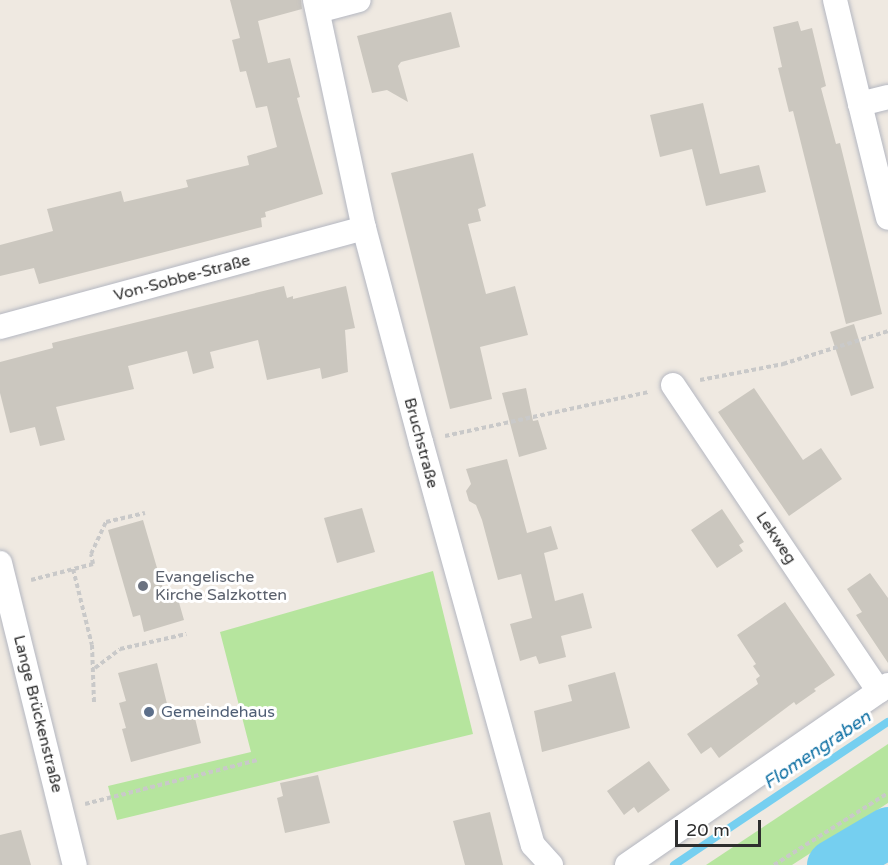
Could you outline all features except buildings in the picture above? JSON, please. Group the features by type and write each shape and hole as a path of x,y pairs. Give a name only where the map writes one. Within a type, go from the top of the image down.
{"street":[{"name":"Bruchstraße","path":"359,0 317,5 364,228 533,845 551,865"},
{"path":"836,0 888,218"},
{"path":"860,104 888,97"},
{"name":"Von-Sobbe-Straße","path":"0,327 364,228"},
{"name":"Lekweg","path":"674,385 884,688"},
{"name":"Lange Brückenstraße","path":"0,563 75,865"},
{"path":"627,865 884,688"}],"path":[{"path":"421,442 674,385 783,364 888,331"},
{"path":"6,587 93,564 91,554 106,522 145,513"},
{"path":"72,569 92,645 94,703"},
{"path":"94,668 120,649 186,634"},
{"path":"111,799 258,760"},
{"path":"774,865 888,793"}],"green space":[{"path":"433,571 473,734 117,820 108,786 251,752 220,632"},
{"path":"888,744 888,803 792,865 706,865"}],"waterway":[{"name":"Flomengraben","path":"674,865 888,722"},
{"path":"832,865 888,832"}],"place":[{"name":"Evangelische Kirche Salzkotten","path":"143,586"},
{"name":"Gemeindehaus","path":"149,712"}]}
